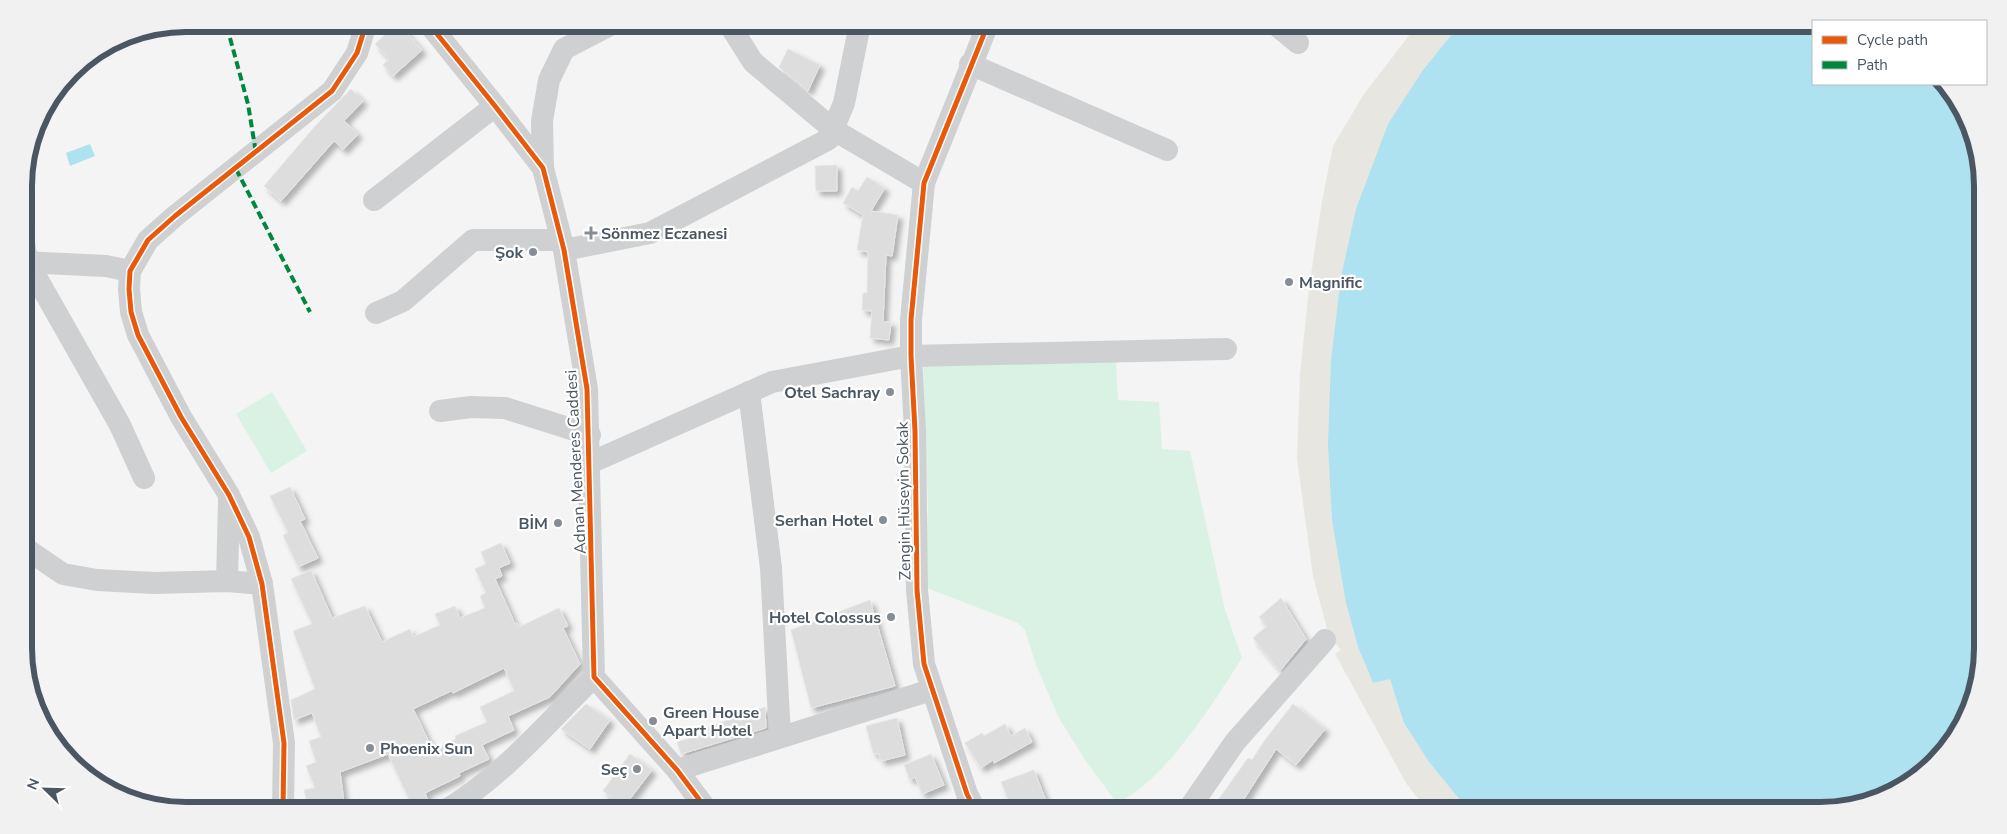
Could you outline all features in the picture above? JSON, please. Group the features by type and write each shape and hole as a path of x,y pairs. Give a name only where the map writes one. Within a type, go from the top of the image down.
{"street":[{"path":"1285,32 1298,43"},
{"path":"283,802 284,743 262,584 249,537 229,495 181,417 138,335 131,312 130,271 148,240 174,216 236,169 332,91 358,53 364,33"},
{"name":"Adnan Menderes Caddesi","path":"436,33 543,168 562,245 588,389 594,677"},
{"path":"543,168 542,121 549,80 564,48 595,33"},
{"path":"734,33 753,62 834,130 924,183"},
{"path":"376,313 403,301 473,240 562,245 650,233 829,139 844,103 858,33"},
{"name":"Zengin Hüseyin Sokak","path":"970,802 931,690 924,664 917,590 915,431 911,320 924,183 984,33"},
{"path":"970,64 1167,150"},
{"path":"374,200 495,106"},
{"path":"33,257 106,266 130,271"},
{"path":"33,270 120,425 144,478"},
{"path":"590,463 772,382 911,356 1226,348"},
{"path":"749,392 771,568 780,737"},
{"path":"440,411 471,407 506,408 590,435"},
{"path":"227,581 229,495"},
{"path":"32,553 63,574 89,578 154,583 227,581 262,584"},
{"path":"1194,801 1235,742 1325,640"},
{"path":"460,802 497,773 594,677 677,770 701,802"},
{"path":"677,770 931,690"}],"green space":[{"path":"1116,361 1118,400 1159,402 1162,449 1190,451 1225,610 1242,658 1203,718 1170,759 1135,793 1120,801 1116,801 1085,760 1059,718 1036,665 1025,630 1018,623 924,587 928,508 923,362"},
{"path":"272,392 307,451 271,473 236,414"}],"sand":[{"path":"1412,32 1453,32 1423,70 1346,603 1358,647 1373,683 1390,678 1404,723 1429,762 1461,801 1420,801 1406,783 1335,654 1341,650 1329,636 1313,576 1297,459 1300,375 1309,288 1322,201 1333,146 1364,94"}],"water":[{"path":"1453,32 1812,32 1812,85 1936,85 1954,109 1963,127 1969,146 1974,186 1974,658 1972,678 1959,716 1949,733 1936,749 1906,776 1889,786 1870,793 1851,799 1831,801 1461,801 1429,762 1404,723 1390,679 1373,683 1358,647 1346,603 1332,520 1328,444 1331,360 1341,277 1356,209 1388,124 1423,70"},
{"path":"90,144 95,156 70,166 66,153"}],"building":[{"path":"382,33 407,33 422,50 393,76 383,65 389,59 375,44 385,35"},
{"path":"788,49 820,65 808,91 779,67"},
{"path":"351,89 363,101 344,121 358,134 343,150 334,141 281,201 264,186 316,125"},
{"path":"837,165 837,191 816,191 815,166"},
{"path":"867,177 885,188 871,211 898,215 892,256 886,255 883,322 891,322 889,340 870,338 872,311 862,310 863,293 867,293 868,252 857,250 863,215 843,203 852,187 858,191"},
{"path":"290,487 305,519 300,521 318,558 298,567 283,535 288,533 270,496"},
{"path":"501,543 510,563 499,568 502,576 495,579 515,624 517,623 519,627 559,608 568,626 563,628 580,664 550,697 508,716 514,730 482,745 489,759 459,773 460,776 425,793 428,800 425,802 410,802 388,754 340,772 344,802 307,802 304,790 315,788 306,766 316,762 309,741 321,737 312,713 294,720 291,700 315,689 293,631 312,624 291,579 311,570 332,618 365,606 382,642 410,629 413,637 440,625 435,614 455,606 460,618 485,608 480,596 486,593 475,569 486,564 481,552","holes":["504,668 514,691 480,707 487,722 455,736 456,739 433,750 413,709 451,691 453,693"]},
{"path":"1281,598 1306,639 1280,671 1253,638 1267,626 1259,617"},
{"path":"870,600 895,686 811,708 791,630"},
{"path":"586,704 610,720 590,749 561,729"},
{"path":"1293,704 1325,729 1296,765 1276,749 1243,801 1217,801 1248,758 1252,760"},
{"path":"765,707 766,728 681,754 677,742 709,732 708,727"},
{"path":"897,718 905,755 881,761 879,754 873,753 866,726"},
{"path":"1005,724 1011,736 1025,728 1032,742 994,763 993,760 981,768 965,743 982,733 984,736"},
{"path":"630,754 652,770 628,802 617,802 603,791"},
{"path":"931,754 944,785 922,794 915,777 910,780 904,765"},
{"path":"1034,770 1047,801 1009,801 1001,782"}],"marked path":[{"path":"230,38 248,104 256,153"},
{"path":"236,169 310,312"}],"cycle path":[{"path":"283,802 284,743 262,584 249,537 229,495 181,417 138,335 131,312 130,271 148,240 175,216 332,91 357,53 363,33"},
{"path":"436,33 543,168 564,250 587,389 594,677 677,770 701,802"},
{"path":"971,802 924,664 917,590 915,431 911,320 924,183 985,33"}],"place":[{"name":"Sönmez Eczanesi","path":"591,233"},
{"name":"Şok","path":"533,252"},
{"name":"Magnific","path":"1289,282"},
{"name":"Otel Sachray","path":"890,392"},
{"name":"Serhan Hotel","path":"883,520"},
{"name":"BİM","path":"558,523"},
{"name":"Hotel Colossus","path":"891,617"},
{"name":"Green House Apart Hotel","path":"653,721"},
{"name":"Phoenix Sun","path":"370,748"},
{"name":"Seç","path":"637,769"}]}
